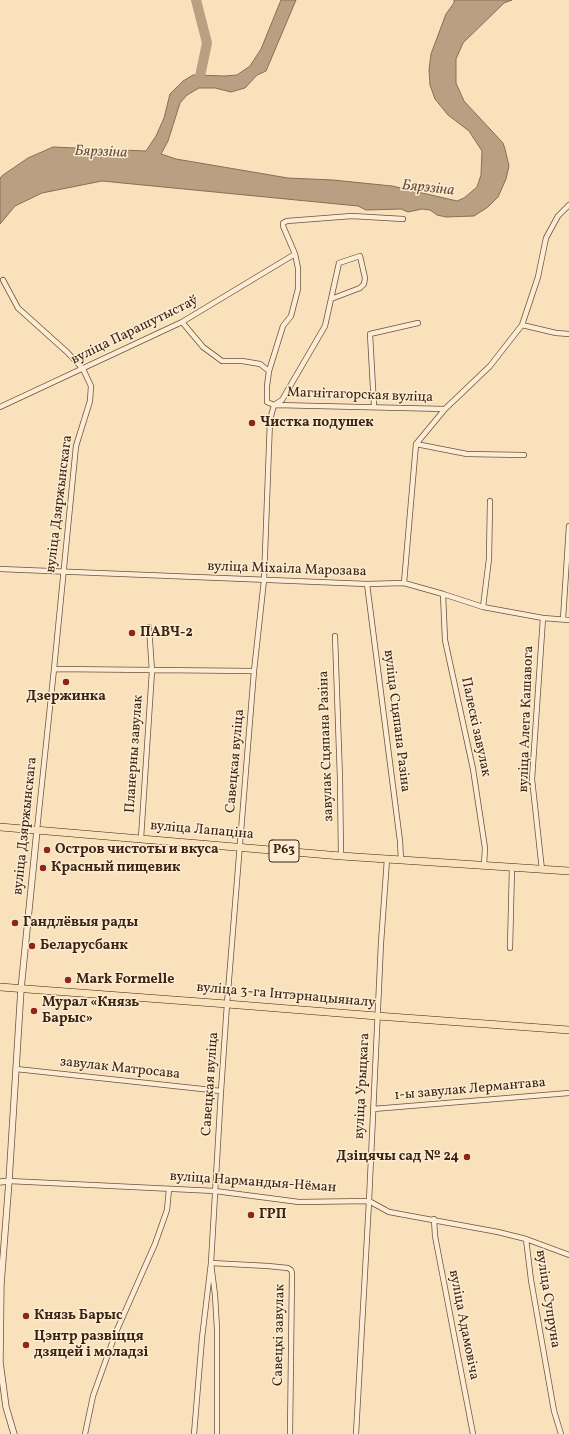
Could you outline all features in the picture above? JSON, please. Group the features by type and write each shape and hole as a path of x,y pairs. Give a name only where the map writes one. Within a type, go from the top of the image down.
{"main road":[{"name":"вуліца Лапаціна","path":"0,827 341,856 569,871"},
{"name":"вуліца 3-га Інтэрнацыяналу","path":"0,987 569,1030"}],"street":[{"path":"404,583 416,444 446,409 490,366 522,325 538,277 546,238 558,216 569,205"},
{"path":"331,299 360,288 364,284 365,278 360,256 339,263 331,299 325,326 282,400 274,404 267,402 269,371 283,326 290,316 298,289 298,268 295,254 283,226 284,223 286,221 352,216 403,219"},
{"name":"вуліца Парашутыстаў","path":"0,407 182,322 295,254"},
{"name":"вуліца Дзяржынскага","path":"3,280 18,308 83,369 91,386 90,402 76,446 37,830 16,1069 0,1307 0,1362 6,1407 14,1434"},
{"path":"182,322 203,347 222,361 242,361 260,364 269,371"},
{"path":"374,406 369,340 370,334 418,323"},
{"path":"522,325 556,333 569,334"},
{"name":"Магнітагорская вуліца","path":"274,404 446,409"},
{"name":"Савецкая вуліца","path":"194,1434 202,1338 211,1263 227,1004 254,671 264,580 270,420 274,404"},
{"path":"416,444 467,454 524,455"},
{"path":"483,607 489,559 490,501"},
{"path":"563,619 569,526"},
{"name":"вуліца Міхаіла Марозава","path":"0,569 367,584 404,583 483,607 543,618 569,620"},
{"name":"вуліца Сцяпана Разіна","path":"367,584 400,841 401,860"},
{"name":"Палескі завулак","path":"443,594 445,640 473,769 485,848 484,866"},
{"name":"вуліца Алега Кашавога","path":"542,870 532,779 543,618"},
{"name":"Планерны завулак","path":"141,838 152,671 149,627"},
{"name":"завулак Сцяпана Разіна","path":"335,636 341,856"},
{"path":"54,669 254,671"},
{"name":"вуліца Урыцкага","path":"356,1434 369,1201 377,1016 387,859"},
{"path":"510,948 512,868"},
{"name":"завулак Матросава","path":"16,1069 221,1091"},
{"name":"1-ы завулак Лермантава","path":"373,1110 569,1092"},
{"name":"вуліца Нармандыя-Нёман","path":"0,1182 9,1181 215,1191 299,1202 369,1201 389,1212 498,1232 526,1239 569,1255"},
{"path":"85,1434 93,1396 116,1332 155,1244 167,1210 169,1189"},
{"name":"вуліца Адамовіча","path":"434,1220 435,1236 473,1434"},
{"name":"вуліца Супруна","path":"526,1239 531,1280 554,1411 561,1434"},
{"path":"211,1263 217,1329 217,1434"},
{"name":"Савецкі завулак","path":"211,1263 268,1266 288,1268 291,1270 290,1434"}],"water":[{"name":"Бярэзіна","path":"281,0 296,0 266,71 257,75 245,88 231,92 215,88 199,88 187,95 180,103 168,141 161,154 176,159 288,178 333,180 392,186 457,201 464,198 477,187 481,175 482,151 469,131 448,115 435,99 430,85 429,70 431,54 446,14 454,3 454,0 512,0 504,3 463,43 456,59 456,83 464,101 503,143 505,149 509,166 506,179 498,197 488,207 474,216 446,217 437,215 430,210 422,209 408,212 401,209 366,210 358,206 102,181 42,193 15,206 0,224 0,178 3,175 28,158 53,147 146,151 156,136 164,118 170,94 183,81 193,75 237,75 250,66 261,49"}],"waterway":[{"path":"196,0 207,43 199,81"}],"place":[{"name":"Чистка подушек","path":"252,423"},
{"name":"ПАВЧ-2","path":"132,633"},
{"name":"Дзержинка","path":"66,682"},
{"name":"Остров чистоты и вкуса","path":"47,850"},
{"name":"Красный пищевик","path":"43,868"},
{"name":"Гандлёвыя рады","path":"15,923"},
{"name":"Беларусбанк","path":"32,946"},
{"name":"Mark Formelle","path":"68,980"},
{"name":"Мурал «Князь Барыс»","path":"34,1011"},
{"name":"Дзіцячы сад № 24","path":"467,1157"},
{"name":"ГРП","path":"251,1215"},
{"name":"Князь Барыс","path":"26,1316"},
{"name":"Цэнтр развіцця дзяцей і моладзі","path":"26,1345"}]}
